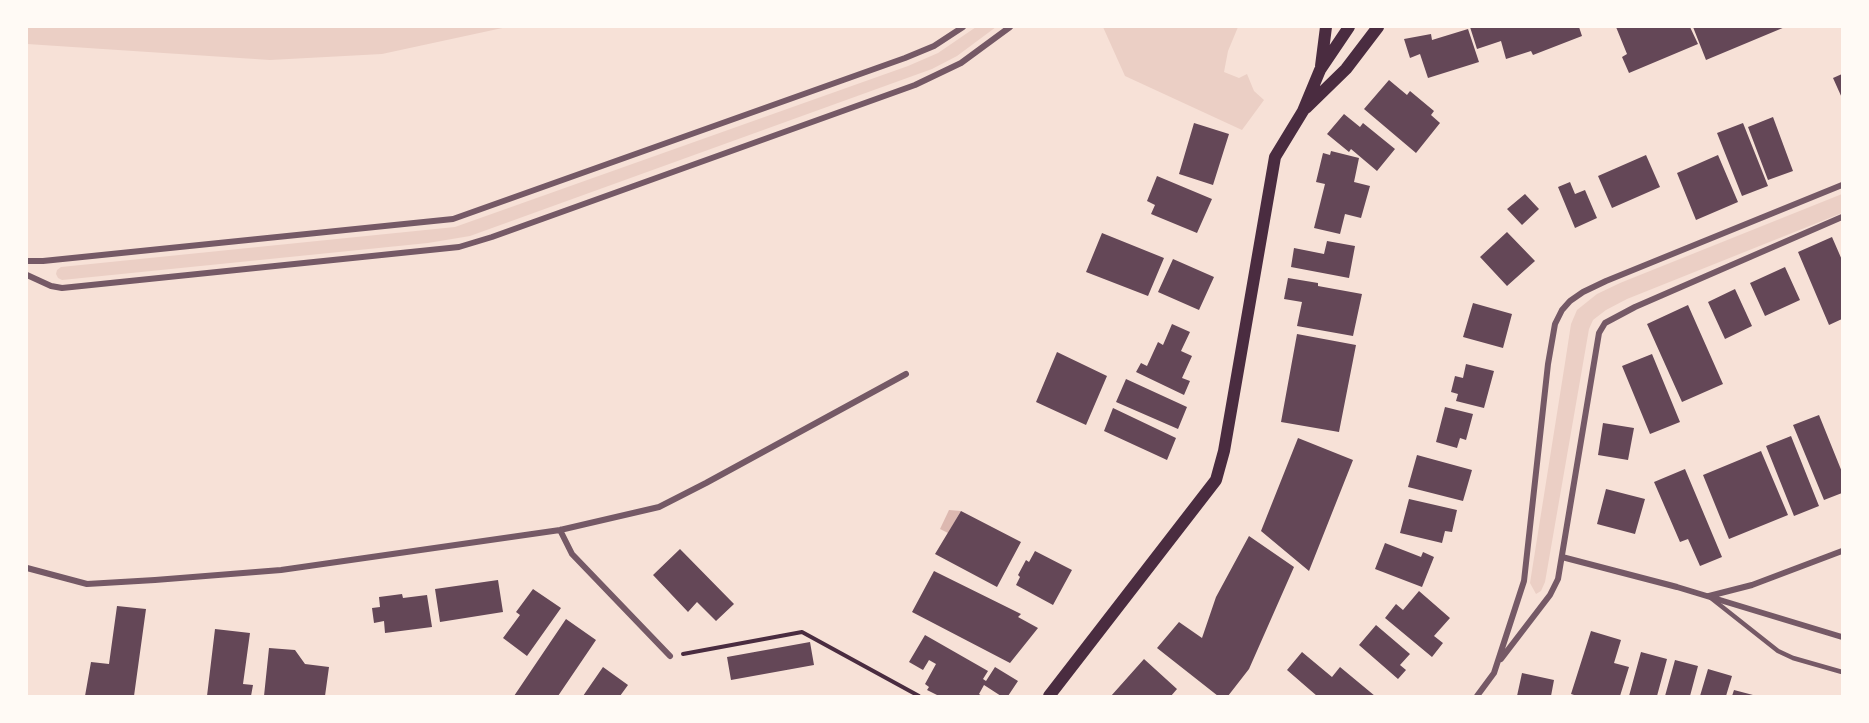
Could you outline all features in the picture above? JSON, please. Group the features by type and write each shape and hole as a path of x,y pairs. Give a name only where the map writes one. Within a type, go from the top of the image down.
{"main road":[{"path":"1320,70 1326,27"},
{"path":"1048,696 1216,480 1224,451 1272,169 1278,149 1303,111 1320,70 1349,27"},
{"path":"1303,111 1347,69 1378,27"}],"street":[{"path":"27,261 453,219 905,58 934,46 963,27"},
{"path":"27,275 51,286 62,288 459,247 915,85 948,71 1010,27"},
{"path":"1477,696 1489,681 1497,664 1526,573 1548,364 1555,324 1562,310 1583,292 1606,281 1842,185"},
{"path":"1497,664 1553,590 1558,579 1599,333 1605,323 1635,307 1842,217"},
{"path":"27,568 87,584 167,579 281,570 560,530 658,507 906,374"},
{"path":"560,530 572,554 670,656"},
{"path":"1708,596 1752,585 1842,551"},
{"path":"1562,557 1708,596 1842,637"}],"lane":[{"path":"1708,596 1778,651 1792,658 1842,672"}],"path":[{"path":"670,656 802,632 919,696"}],"shaded area":[{"path":"27,27 507,27 382,54 270,60 27,44"},
{"path":"976,27 996,27 957,56 932,69 470,236 428,243 62,280 56,274 61,267 455,227 908,66 938,53"},
{"path":"1103,27 1238,27 1228,51 1224,72 1239,78 1247,74 1254,91 1264,100 1242,130 1125,76"},
{"path":"1842,194 1842,213 1627,299 1593,320 1589,329 1545,582 1541,591 1536,594 1530,583 1571,324 1577,310 1597,294 1620,283"},
{"path":"949,510 961,511 948,533 940,529"}],"building":[{"path":"1470,27 1579,27 1582,36 1533,55 1531,51 1506,59 1501,41 1477,49"},
{"path":"1616,27 1690,27 1698,44 1629,73 1622,57 1627,54"},
{"path":"1693,27 1785,27 1706,60"},
{"path":"1468,29 1479,62 1428,78 1420,54 1410,58 1404,39 1431,34 1432,40"},
{"path":"1842,74 1842,98 1833,78"},
{"path":"1389,80 1407,95 1410,91 1434,111 1431,115 1440,123 1416,153 1364,109"},
{"path":"1344,114 1360,127 1363,123 1395,149 1377,171 1351,149 1349,152 1327,134"},
{"path":"1773,117 1793,171 1768,180 1748,127"},
{"path":"1194,123 1229,134 1213,185 1179,174"},
{"path":"1743,123 1768,186 1742,196 1717,133"},
{"path":"1331,151 1359,158 1354,182 1370,186 1361,218 1345,214 1340,234 1314,228 1325,184 1316,182 1323,153 1330,155"},
{"path":"1646,155 1660,187 1612,208 1598,176"},
{"path":"1718,155 1738,202 1696,220 1677,173"},
{"path":"1157,176 1212,199 1197,233 1151,214 1155,205 1147,201"},
{"path":"1570,182 1575,194 1585,190 1597,218 1575,228 1558,187"},
{"path":"1525,194 1539,209 1522,225 1507,209"},
{"path":"1507,232 1535,261 1507,286 1480,257"},
{"path":"1102,233 1164,258 1148,296 1086,272"},
{"path":"1832,237 1842,260 1842,319 1829,325 1798,252"},
{"path":"1327,241 1355,246 1349,278 1291,267 1294,248 1324,254"},
{"path":"1173,259 1214,277 1199,310 1158,292"},
{"path":"1785,267 1800,300 1765,316 1750,283"},
{"path":"1288,278 1362,294 1353,336 1297,326 1302,302 1284,299"},
{"path":"1735,289 1752,326 1725,339 1708,302"},
{"path":"1473,303 1512,314 1503,348 1463,337"},
{"path":"1688,305 1723,384 1682,402 1647,324"},
{"path":"1172,324 1190,332 1181,351 1192,356 1182,378 1190,381 1184,395 1136,372 1141,363 1147,366 1158,342 1163,345"},
{"path":"1297,334 1356,345 1339,432 1281,422"},
{"path":"1057,352 1107,376 1086,425 1036,402"},
{"path":"1652,354 1680,422 1650,434 1622,366"},
{"path":"1466,364 1494,371 1484,408 1456,401 1458,394 1451,392 1455,376 1463,378"},
{"path":"1126,379 1187,407 1178,429 1116,402"},
{"path":"1445,407 1473,414 1466,440 1460,438 1457,448 1436,442"},
{"path":"1113,408 1176,438 1167,460 1104,431"},
{"path":"1819,415 1842,472 1842,493 1824,500 1793,425"},
{"path":"1603,423 1634,428 1628,460 1598,455"},
{"path":"1791,436 1819,506 1794,516 1766,446"},
{"path":"1298,438 1353,460 1309,571 1261,531"},
{"path":"1761,451 1788,515 1729,539 1703,475"},
{"path":"1417,455 1472,470 1463,501 1408,487"},
{"path":"1685,469 1722,557 1700,566 1688,539 1680,542 1654,482"},
{"path":"1606,489 1645,499 1635,534 1597,524"},
{"path":"1409,499 1457,510 1452,532 1445,531 1442,543 1400,533"},
{"path":"961,511 1021,542 997,587 935,554"},
{"path":"1249,536 1294,567 1249,669 1228,696 1218,696 1157,648 1179,622 1202,638 1216,597"},
{"path":"1385,543 1421,557 1423,552 1434,557 1422,587 1375,569"},
{"path":"680,549 734,604 716,621 697,602 688,612 653,575"},
{"path":"1035,551 1072,570 1053,605 1016,585 1020,577 1018,575 1026,560 1029,562"},
{"path":"934,571 1021,614 1018,617 1038,628 1010,663 912,612"},
{"path":"498,580 503,612 440,622 435,589"},
{"path":"533,589 561,608 527,656 503,638 520,615 516,612"},
{"path":"1419,591 1450,618 1434,636 1443,643 1432,657 1385,618 1396,604 1403,610"},
{"path":"402,594 403,598 427,595 432,627 385,633 384,621 374,623 372,608 380,607 379,597"},
{"path":"117,606 146,609 134,696 85,696 91,662 109,664"},
{"path":"566,619 596,640 558,696 514,696"},
{"path":"1376,625 1410,654 1400,665 1406,670 1398,679 1359,645"},
{"path":"215,629 250,633 243,684 253,685 251,696 207,696"},
{"path":"1591,631 1621,640 1614,663 1629,667 1620,696 1571,694"},
{"path":"925,635 988,671 983,679 986,681 995,667 1018,681 1008,696 1001,696 984,685 979,694 982,696 939,696 927,690 929,687 925,684 936,664 929,660 923,670 909,662"},
{"path":"810,642 814,665 731,680 727,657"},
{"path":"269,648 295,650 305,664 329,667 325,696 264,696"},
{"path":"1302,652 1332,677 1340,667 1375,696 1317,696 1287,670"},
{"path":"1641,652 1667,659 1657,696 1629,696"},
{"path":"1144,659 1177,689 1171,696 1111,696"},
{"path":"1675,660 1698,666 1690,696 1665,696"},
{"path":"603,667 628,685 620,696 583,696"},
{"path":"1708,669 1732,676 1726,696 1700,696"},
{"path":"1522,673 1554,680 1551,696 1517,696"},
{"path":"1734,690 1753,695 1753,696 1732,696"}]}
